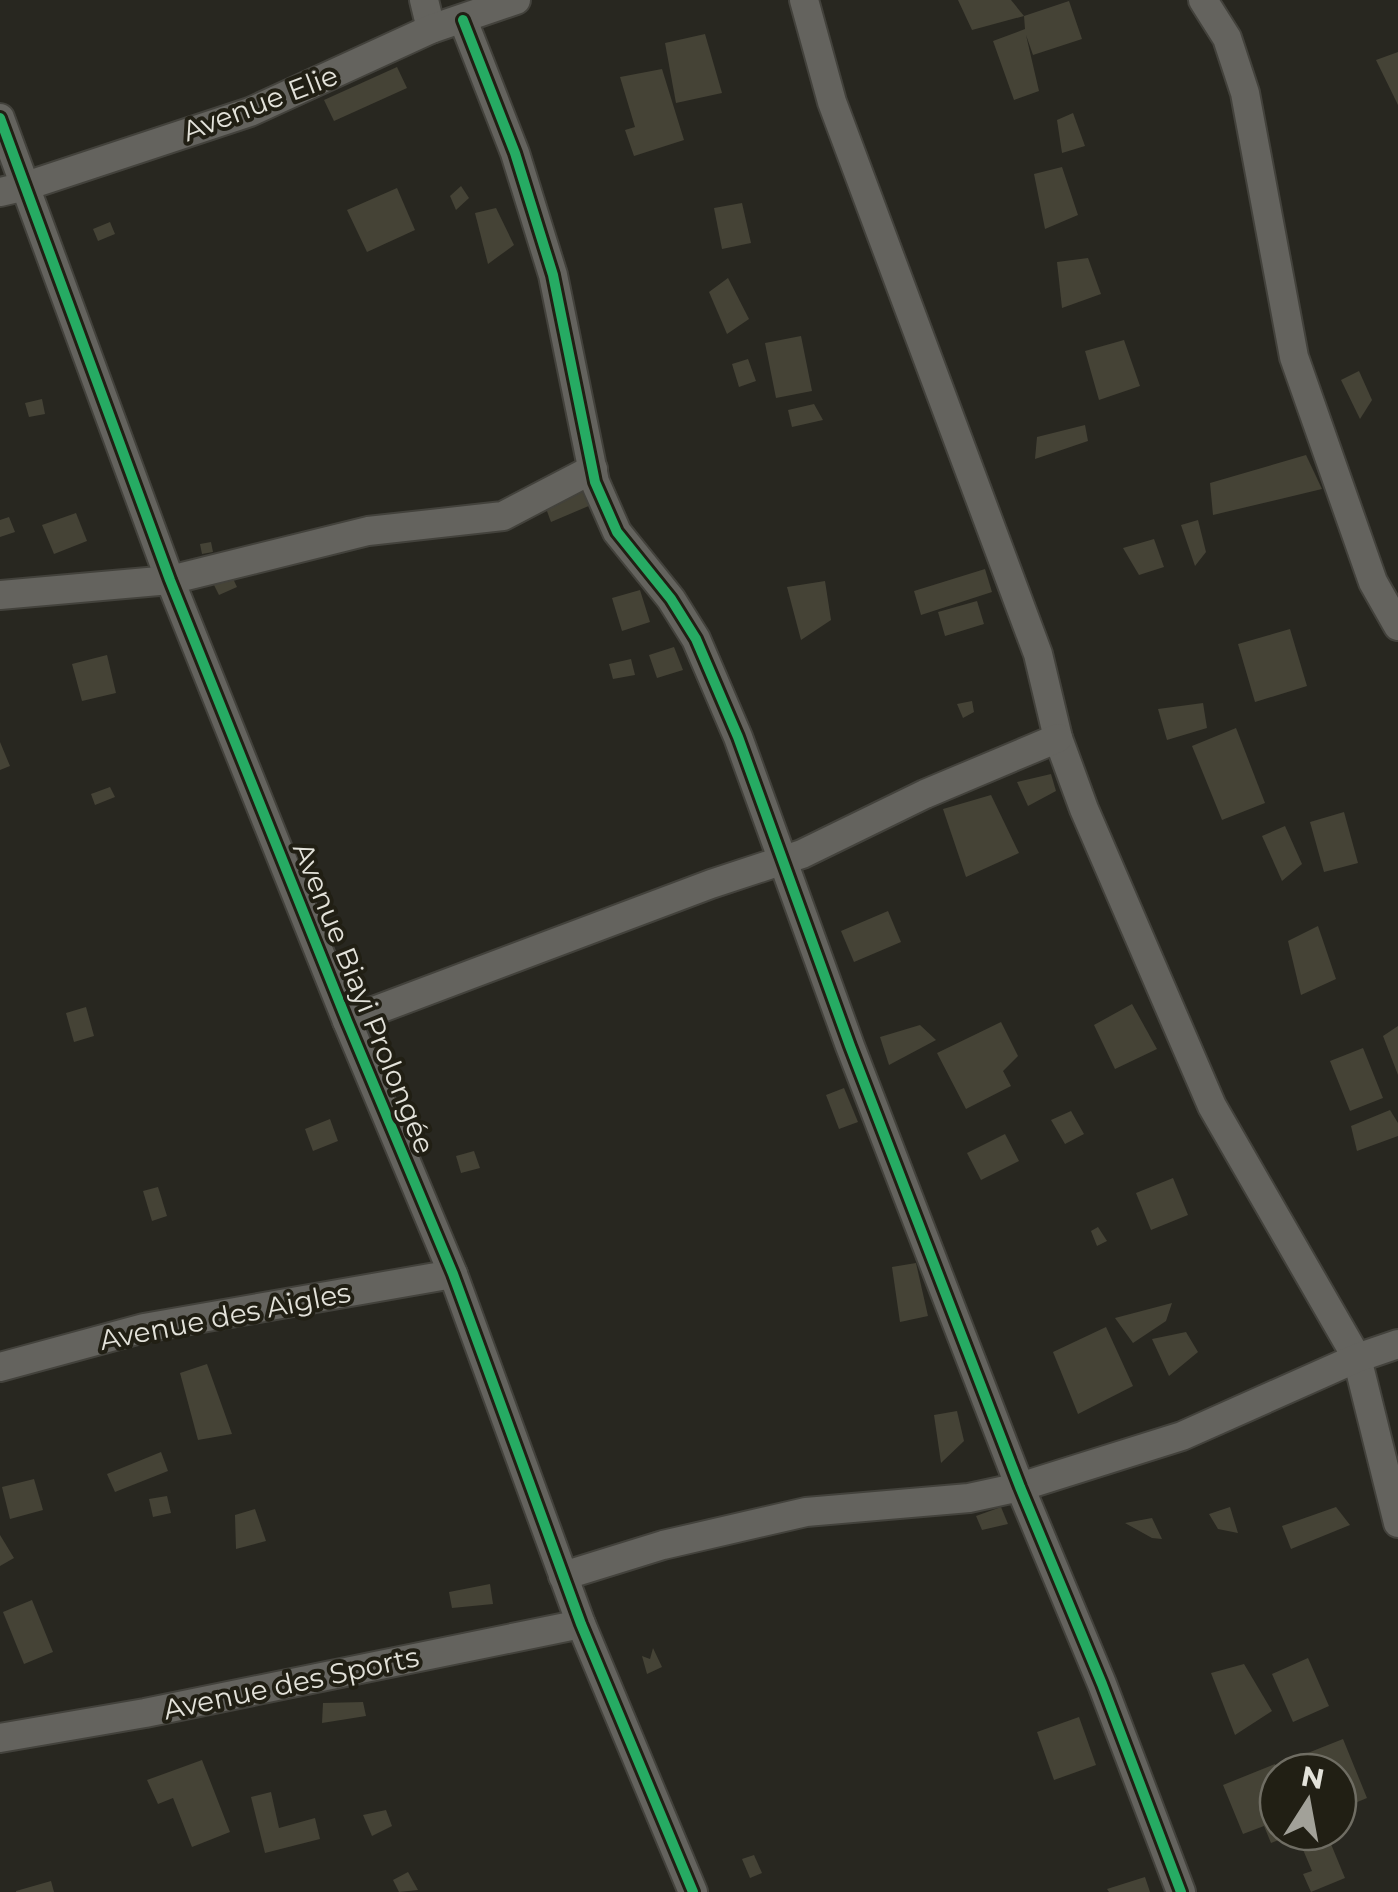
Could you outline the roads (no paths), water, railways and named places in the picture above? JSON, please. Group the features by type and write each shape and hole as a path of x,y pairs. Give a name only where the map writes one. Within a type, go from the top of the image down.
{"street":[{"path":"424,0 430,29"},
{"name":"Avenue Elie","path":"13,189 250,112 430,29 516,0"},
{"path":"804,0 832,102 1038,654 1058,738 1084,810 1212,1106 1358,1358 1398,1523"},
{"path":"1204,0 1227,38 1245,93 1294,357 1373,582 1398,626"},
{"path":"463,20 515,153 554,275 595,482 617,532 671,599 696,638 738,737 850,1046 1181,1892"},
{"name":"Avenue Biayi Prolongée","path":"0,118 13,189 347,1021 453,1274 581,1624 693,1892"},
{"path":"0,595 170,580 368,532 502,516 593,469"},
{"path":"347,1021 782,858 802,854 924,794 1058,738"},
{"name":"Avenue des Aigles","path":"0,1367 144,1328 453,1274"},
{"path":"563,1576 663,1545 806,1512 970,1498 1020,1487 1182,1436 1398,1344"},
{"name":"Avenue des Sports","path":"0,1738 145,1713 581,1624"}]}
